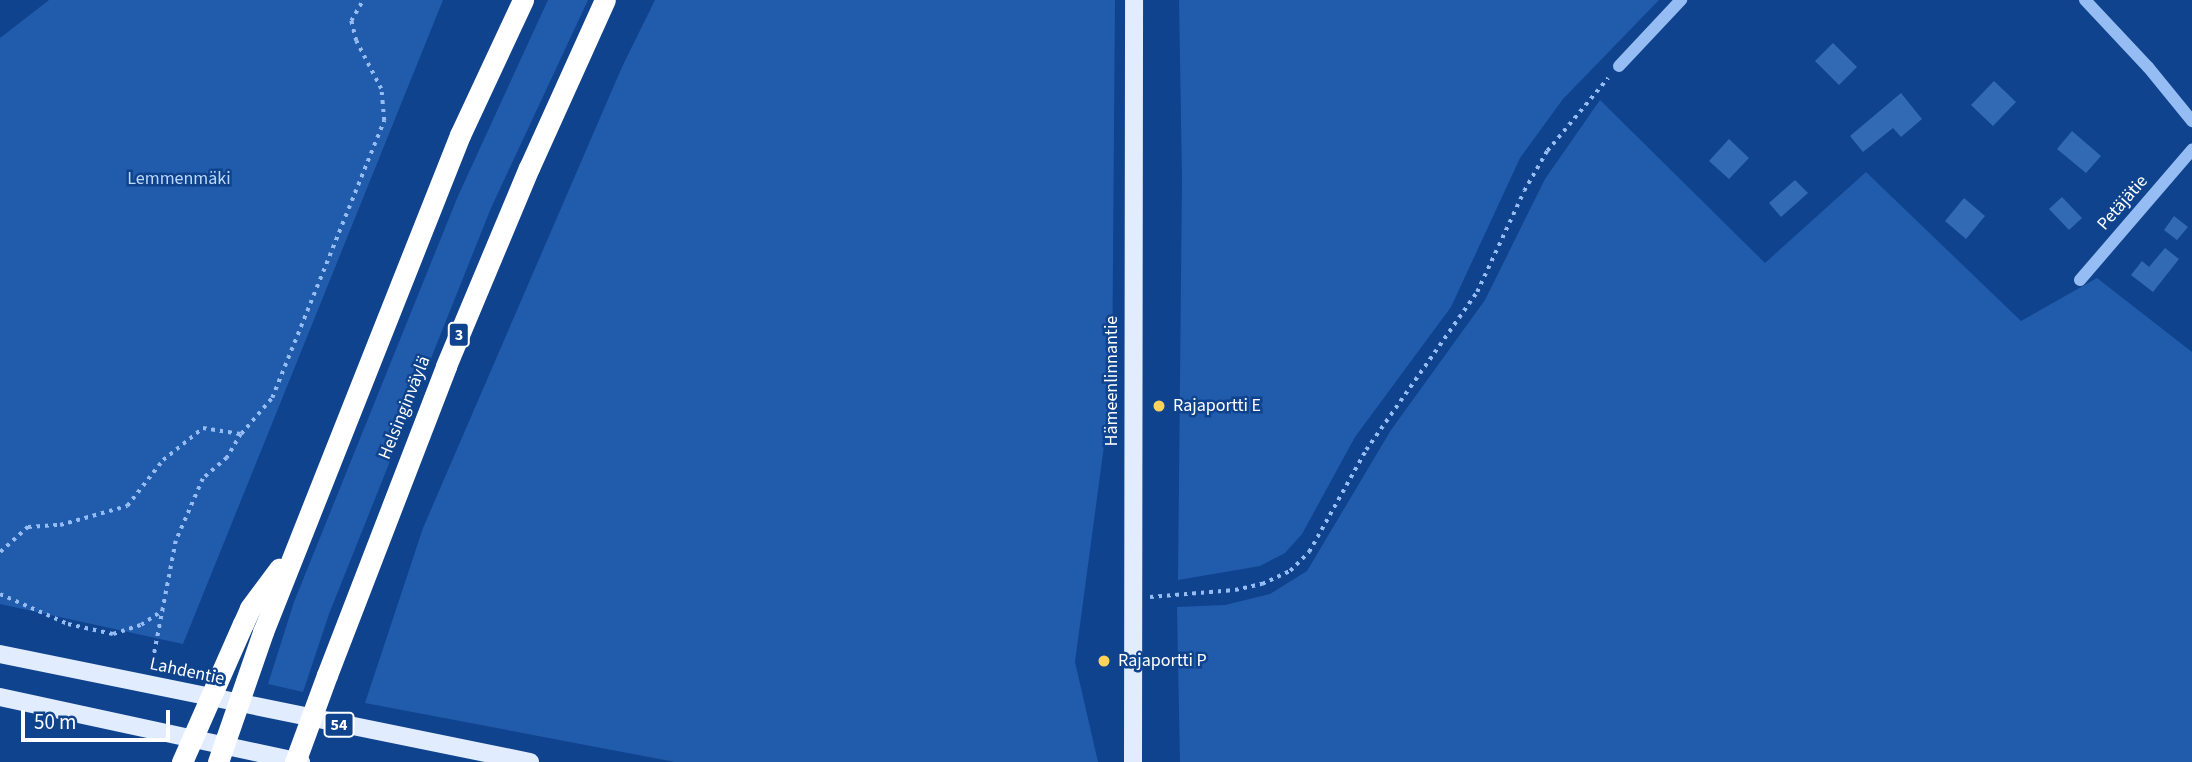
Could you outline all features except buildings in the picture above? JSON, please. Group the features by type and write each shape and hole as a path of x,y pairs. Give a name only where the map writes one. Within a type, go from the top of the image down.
{"highway":[{"path":"182,762 293,550 460,135 523,0"},
{"name":"Helsinginväylä","path":"295,762 446,366 529,168 605,0"},
{"path":"218,762 253,628"}],"main road":[{"name":"Hämeenlinnantie","path":"1133,756 1134,0"},
{"name":"Lahdentie","path":"0,654 530,762"},
{"path":"0,697 302,762"}],"street":[{"path":"1619,66 1681,0"},
{"path":"2085,0 2148,67 2192,121"},
{"name":"Petäjätie","path":"2080,280 2192,149"}],"path":[{"path":"149,685 176,541 203,479 227,458 241,434 272,398 384,121 381,89 356,41 351,21 363,0"},
{"path":"1132,598 1235,590 1262,584 1290,571 1309,551 1366,450 1477,292 1524,191 1547,151 1575,114 1619,66"},
{"path":"0,552 28,527 60,525 127,506 163,460 203,428 241,434"},
{"path":"0,594 68,624 113,634 141,625 163,610"}],"green space":[{"name":"Lemmenmäki","path":"49,0 443,0 183,644 0,604 0,38"},
{"path":"548,0 588,0 491,208 329,614 303,692 268,684 294,602 458,196"},
{"path":"655,0 1115,0 1112,386 1075,662 1098,762 675,762 365,703 423,528 622,67"},
{"path":"1179,0 1659,0 1563,99 1520,158 1451,307 1355,437 1302,534 1285,553 1260,566 1178,580 1182,178"},
{"path":"1600,100 1765,263 1866,172 2021,321 2097,278 2192,352 2192,762 1180,762 1177,607 1225,605 1270,594 1307,571 1391,430 1485,300 1545,179"}],"place":[{"name":"Rajaportti E","path":"1159,406"},
{"name":"Rajaportti P","path":"1104,661"}]}
